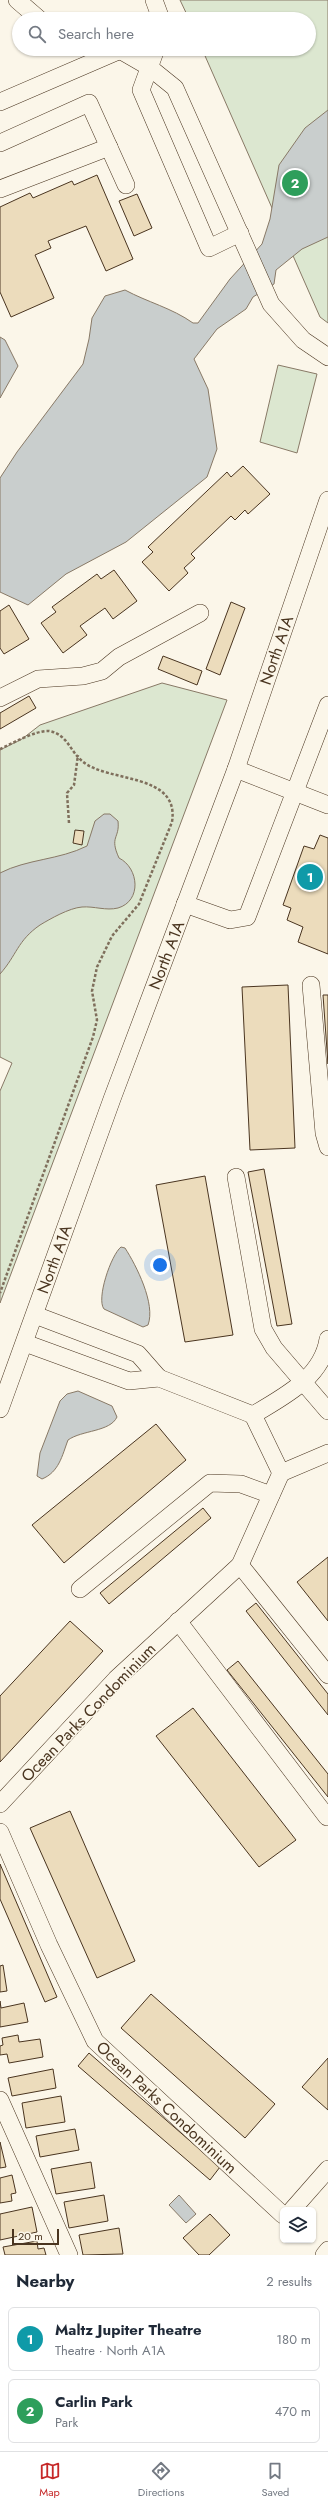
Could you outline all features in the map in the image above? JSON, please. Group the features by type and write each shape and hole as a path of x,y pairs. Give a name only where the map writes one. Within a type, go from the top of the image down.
{"street":[{"path":"17,0 31,12"},
{"path":"154,0 158,12"},
{"path":"0,102 98,56"},
{"path":"130,56 149,67 175,88 270,304 303,340 328,357"},
{"path":"153,56 141,90 209,248 240,234"},
{"path":"0,143 89,103 126,185"},
{"path":"0,189 109,147"},
{"path":"303,340 328,344"},
{"name":"North A1A","path":"0,1409 236,769 328,500"},
{"path":"0,698 38,679 83,676 102,671 119,657 200,613"},
{"path":"185,904 230,920 247,917 296,793 328,705"},
{"path":"236,769 328,806"},
{"path":"310,985 324,1133 328,1147"},
{"path":"236,1177 263,1329 274,1348 303,1384 328,1411"},
{"path":"35,1315 138,1354 159,1378"},
{"path":"253,1415 303,1384 326,1352 328,1339"},
{"path":"25,1343 129,1381 159,1378 253,1415 281,1473 328,1453"},
{"name":"Ocean Parks Condominium","path":"0,1804 116,1679 240,1565 281,1473"},
{"path":"80,1589 210,1483 241,1484 271,1496"},
{"path":"240,1565 328,1674"},
{"path":"178,1621 327,1817"},
{"name":"Ocean Parks Condominium","path":"0,1832 49,1945 95,2041 280,2212"},
{"path":"0,2100 68,2255"},
{"path":"295,2207 328,2169"},
{"path":"324,2255 328,2250"}],"path":[{"path":"0,749 22,739 47,731 58,734 69,742 82,761 95,769 124,775 160,790 170,799 173,811 172,822 139,904 112,936 97,967 92,991 97,1020 93,1037 0,1293"},
{"path":"69,823 67,793 74,786 78,755"}],"green space":[{"path":"180,0 328,0 328,323 320,317 205,56 316,56 316,12 186,12"},
{"path":"278,365 317,374 297,453 260,442"},
{"path":"162,683 227,700 0,1303 0,1091 12,1063 0,1057 0,750 22,739 40,725"}],"shaded area":[{"path":"328,110 328,237 302,249 276,270 274,284 253,297 246,309 217,329 194,359 208,389 217,449 207,477 126,542 66,574 28,605 0,592 0,478 17,452 83,364 92,318 105,296 125,290 177,313 193,323 198,323 230,279 262,244 270,219 279,165 305,128"},
{"path":"0,337 5,340 18,366 0,398"},
{"path":"104,814 110,814 118,821 118,831 115,841 116,851 119,858 131,869 134,876 134,892 131,899 126,904 118,908 109,909 82,907 71,909 40,925 26,937 0,974 0,873 10,868 76,851 87,846 95,821"},
{"path":"121,1247 125,1248 144,1285 150,1316 148,1325 143,1327 104,1309 102,1304 103,1287 109,1267"},
{"path":"78,1391 112,1406 117,1417 108,1426 81,1434 68,1440 62,1458 56,1468 48,1476 42,1479 37,1476 40,1453 60,1401 67,1394"},
{"path":"179,2195 196,2214 186,2223 169,2205"}],"building":[{"path":"97,175 133,259 106,271 86,226 48,241 51,248 35,255 54,298 11,317 0,292 0,207 30,193 33,198 72,181 74,185"},
{"path":"137,194 152,228 134,236 119,201"},
{"path":"243,466 270,494 248,514 245,510 235,520 231,516 191,554 195,558 184,568 188,573 169,591 142,562 153,552 148,547 227,472 231,477"},
{"path":"114,570 137,601 113,619 105,608 80,626 87,635 63,653 41,623 56,612 52,607 97,574 101,579"},
{"path":"231,602 245,608 220,675 206,669"},
{"path":"9,605 29,639 4,654 0,648 0,611"},
{"path":"163,656 202,671 197,685 158,669"},
{"path":"29,696 36,708 0,729 0,713"},
{"path":"75,830 84,831 82,845 73,843"},
{"path":"320,835 328,838 328,954 298,942 303,927 287,920 291,908 283,905 304,846 314,849"},
{"path":"288,985 295,1148 250,1150 242,987"},
{"path":"323,995 328,995 328,1064"},
{"path":"264,1169 292,1324 277,1326 248,1172"},
{"path":"205,1176 233,1335 185,1342 156,1185"},
{"path":"156,1424 186,1460 64,1563 32,1525"},
{"path":"203,1508 211,1518 109,1604 100,1593"},
{"path":"328,1557 328,1621 297,1582"},
{"path":"256,1603 328,1694 328,1715 246,1611"},
{"path":"70,1621 103,1651 0,1762 0,1696"},
{"path":"238,1661 328,1774 328,1797 227,1670"},
{"path":"193,1708 296,1840 259,1867 156,1736"},
{"path":"70,1811 135,1961 97,1978 30,1828"},
{"path":"0,1864 57,1997 45,2002 0,1899"},
{"path":"3,1965 7,1991 0,1992 0,1966"},
{"path":"151,1994 275,2104 245,2138 121,2028"},
{"path":"0,2001 1,2008 24,2003 28,2022 0,2027"},
{"path":"18,2035 19,2042 40,2039 43,2057 9,2063 7,2054 0,2055 0,2046 3,2045 2,2038"},
{"path":"89,2053 220,2167 210,2180 78,2066"},
{"path":"328,2058 328,2110 302,2087"},
{"path":"53,2069 56,2088 12,2096 8,2078"},
{"path":"61,2096 65,2122 26,2128 22,2103"},
{"path":"75,2129 79,2150 40,2157 36,2136"},
{"path":"0,2142 6,2167 0,2168"},
{"path":"91,2162 95,2188 56,2194 51,2169"},
{"path":"12,2175 16,2193 11,2194 12,2201 0,2203 0,2178"},
{"path":"104,2195 108,2221 69,2228 64,2202"},
{"path":"32,2207 37,2232 0,2240 0,2214"},
{"path":"210,2214 230,2235 209,2255 199,2255 183,2238"},
{"path":"119,2228 123,2254 83,2255 79,2235"},
{"path":"37,2241 38,2249 44,2248 46,2255 5,2255 3,2247"}],"place":[{"name":"Carlin Park","path":"295,183"},
{"name":"Maltz Jupiter Theatre","path":"310,877"}]}
